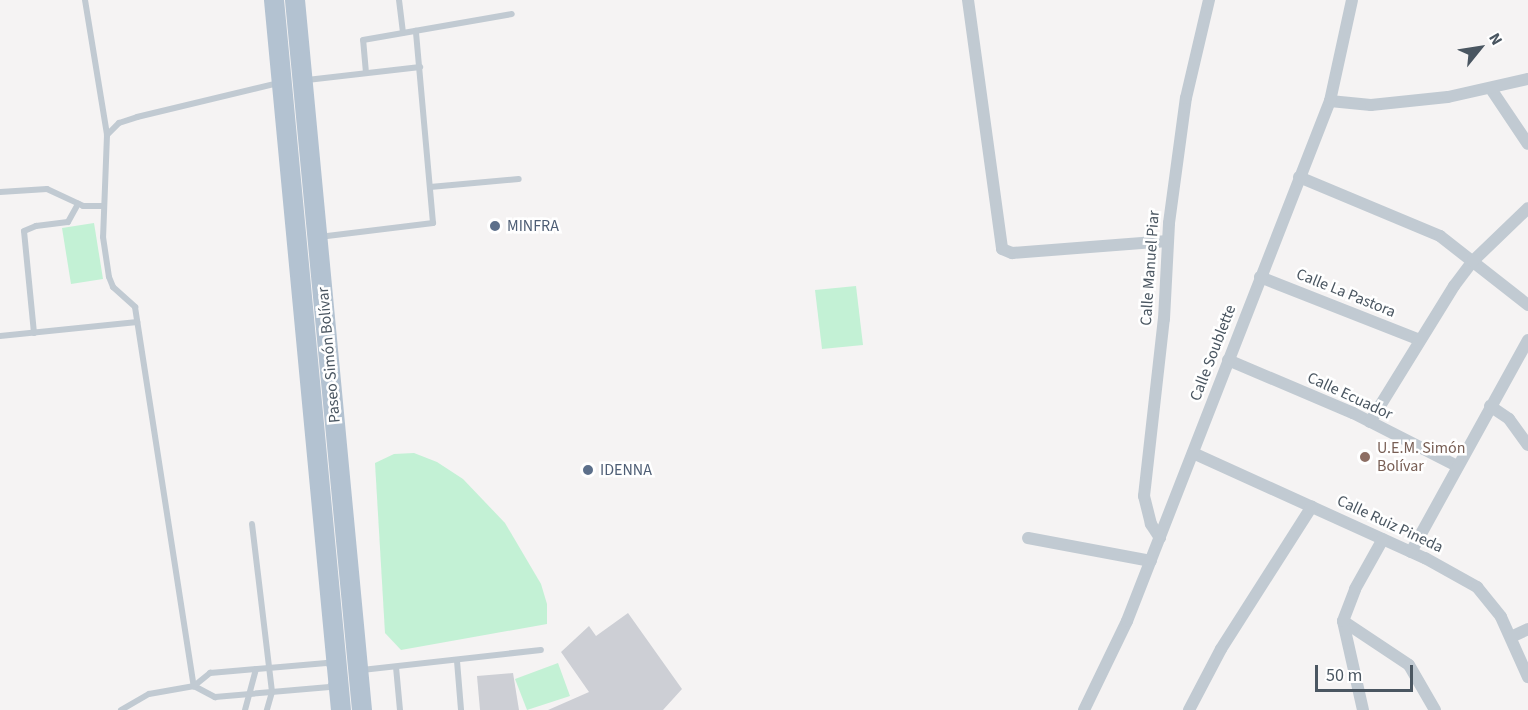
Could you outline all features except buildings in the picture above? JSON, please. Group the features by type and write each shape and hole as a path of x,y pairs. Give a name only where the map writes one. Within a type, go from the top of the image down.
{"main road":[{"name":"Paseo Simón Bolívar","path":"274,0 341,710"},
{"name":"Paseo Simón Bolívar","path":"295,0 362,710"},
{"path":"282,83 303,80"},
{"path":"337,672 358,670"}],"street":[{"path":"968,0 1002,249 1012,253 1168,241"},
{"name":"Calle Manuel Piar","path":"1160,538 1151,525 1144,496 1168,241 1186,98 1209,0"},
{"name":"Calle Soublette","path":"1084,710 1127,621 1330,101 1352,0"},
{"path":"1330,101 1371,105 1491,89 1528,79"},
{"path":"1491,89 1528,144"},
{"path":"1299,177 1434,234 1473,261 1528,305"},
{"path":"1371,422 1420,340 1473,261 1528,208"},
{"name":"Calle La Pastora","path":"1260,277 1420,340"},
{"path":"1411,552 1528,340"},
{"name":"Calle Ecuador","path":"1228,360 1371,422 1457,466"},
{"path":"1490,406 1509,419 1528,445"},
{"name":"Calle Ruiz Pineda","path":"1193,453 1411,552 1478,587 1493,604 1511,637 1528,677"},
{"path":"1189,710 1221,649 1312,506"},
{"path":"1028,538 1151,561"},
{"path":"1363,710 1343,621 1383,539"},
{"path":"1343,621 1409,665 1436,710"},
{"path":"1511,637 1528,629"}],"lane":[{"path":"86,0 106,135 102,237 113,287 134,304 194,686"},
{"path":"399,0 403,33"},
{"path":"366,73 363,40 512,14"},
{"path":"318,237 433,224 416,31"},
{"path":"303,80 420,67"},
{"path":"106,135 119,123 137,117 282,83"},
{"path":"430,187 519,179"},
{"path":"0,192 47,189 78,204 104,206"},
{"path":"34,333 24,231 36,226 69,222 78,204"},
{"path":"0,336 137,322"},
{"path":"252,524 272,692 267,710"},
{"path":"358,670 457,661 541,650"},
{"path":"457,661 461,710"},
{"path":"121,710 150,694 194,686 210,673 327,663 337,672 330,687 215,697 194,686"},
{"path":"396,667 400,710"},
{"path":"245,710 256,669"}],"green space":[{"path":"94,223 103,279 71,284 62,228"},
{"path":"856,286 863,345 822,349 815,290"},
{"path":"414,453 437,462 463,479 505,523 541,584 547,604 547,624 401,650 385,633 375,463 394,454"},
{"path":"558,663 570,696 527,710 515,679"}],"place":[{"name":"MINFRA","path":"495,226"},
{"name":"U.E.M. Simón Bolívar","path":"1365,457"},
{"name":"IDENNA","path":"588,470"}]}
